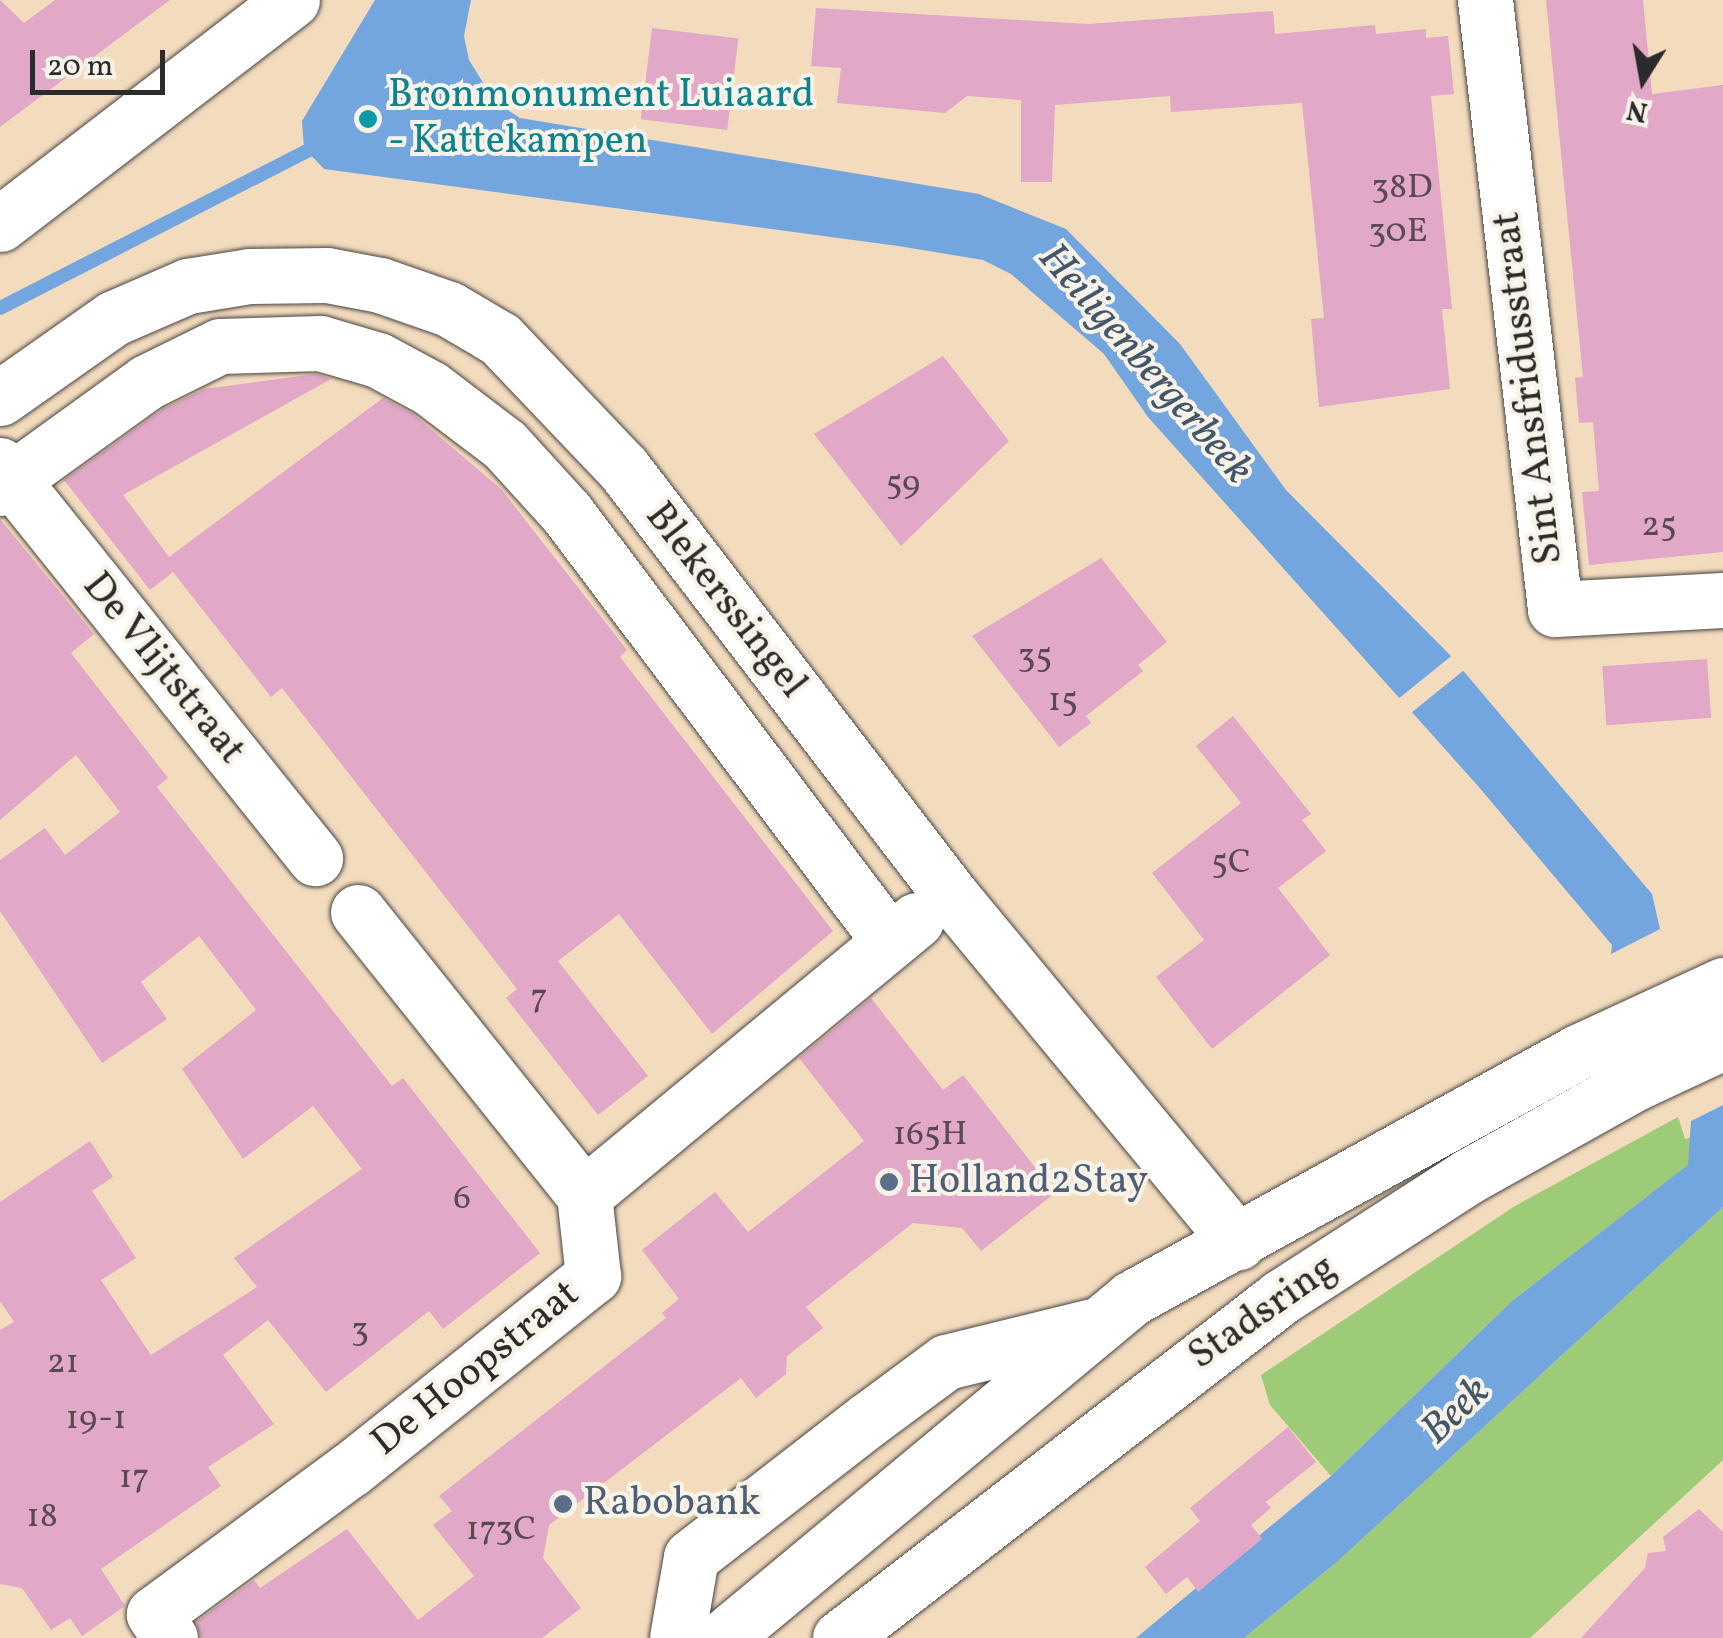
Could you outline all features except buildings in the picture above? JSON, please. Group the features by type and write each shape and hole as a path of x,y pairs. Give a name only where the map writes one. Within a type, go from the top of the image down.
{"street":[{"name":"Sint Ansfridusstraat","path":"1484,0 1555,609 1723,600"},
{"path":"0,224 289,1"},
{"name":"Blekerssingel","path":"0,398 114,318 188,286 327,275 449,309 514,351 623,468 953,898 1281,1297"},
{"name":"Blekerssingel","path":"4,478 146,382 220,346 320,343 378,360 430,388 505,445 566,512 887,938"},
{"name":"De Vlijtstraat","path":"4,478 314,858"},
{"path":"358,912 584,1194 887,938 953,898"},
{"name":"Stadsring","path":"723,1638 1093,1326 1543,1071 1723,985"},
{"name":"Stadsring","path":"840,1638 1281,1297 1467,1177 1635,1082 1723,1042"},
{"name":"De Hoopstraat","path":"162,1626 351,1468 593,1276 584,1194"},
{"name":"Stadsring","path":"677,1638 690,1557 915,1385 946,1362 1093,1326"}],"green space":[{"path":"1678,1117 1685,1139 1693,1137 1689,1165 1512,1301 1331,1476 1270,1405 1261,1375 1515,1206"},
{"path":"1723,1207 1723,1460 1530,1638 1244,1638 1337,1562"}],"water":[{"name":"Heiligenbergerbeek","path":"375,0 471,0 464,36 469,60 495,102 520,118 979,194 1066,229 1180,344 1286,490 1449,654 1652,894 1660,929 1611,954 1612,945 1478,786 1148,417 1104,354 1011,274 983,260 898,246 324,169 304,148 302,121"},
{"name":"Beek","path":"1723,1105 1723,1207 1337,1562 1244,1638 1136,1638 1331,1476 1512,1301 1688,1165 1691,1121"}],"pier":[{"path":"1455,653 1467,668 1408,716 1396,701"}],"waterway":[{"path":"0,308 319,145"}],"place":[{"name":"Bronmonument Luiaard - Kattekampen","path":"368,119"},
{"name":"Holland2Stay","path":"889,1182"},
{"name":"Rabobank","path":"563,1504"}]}
